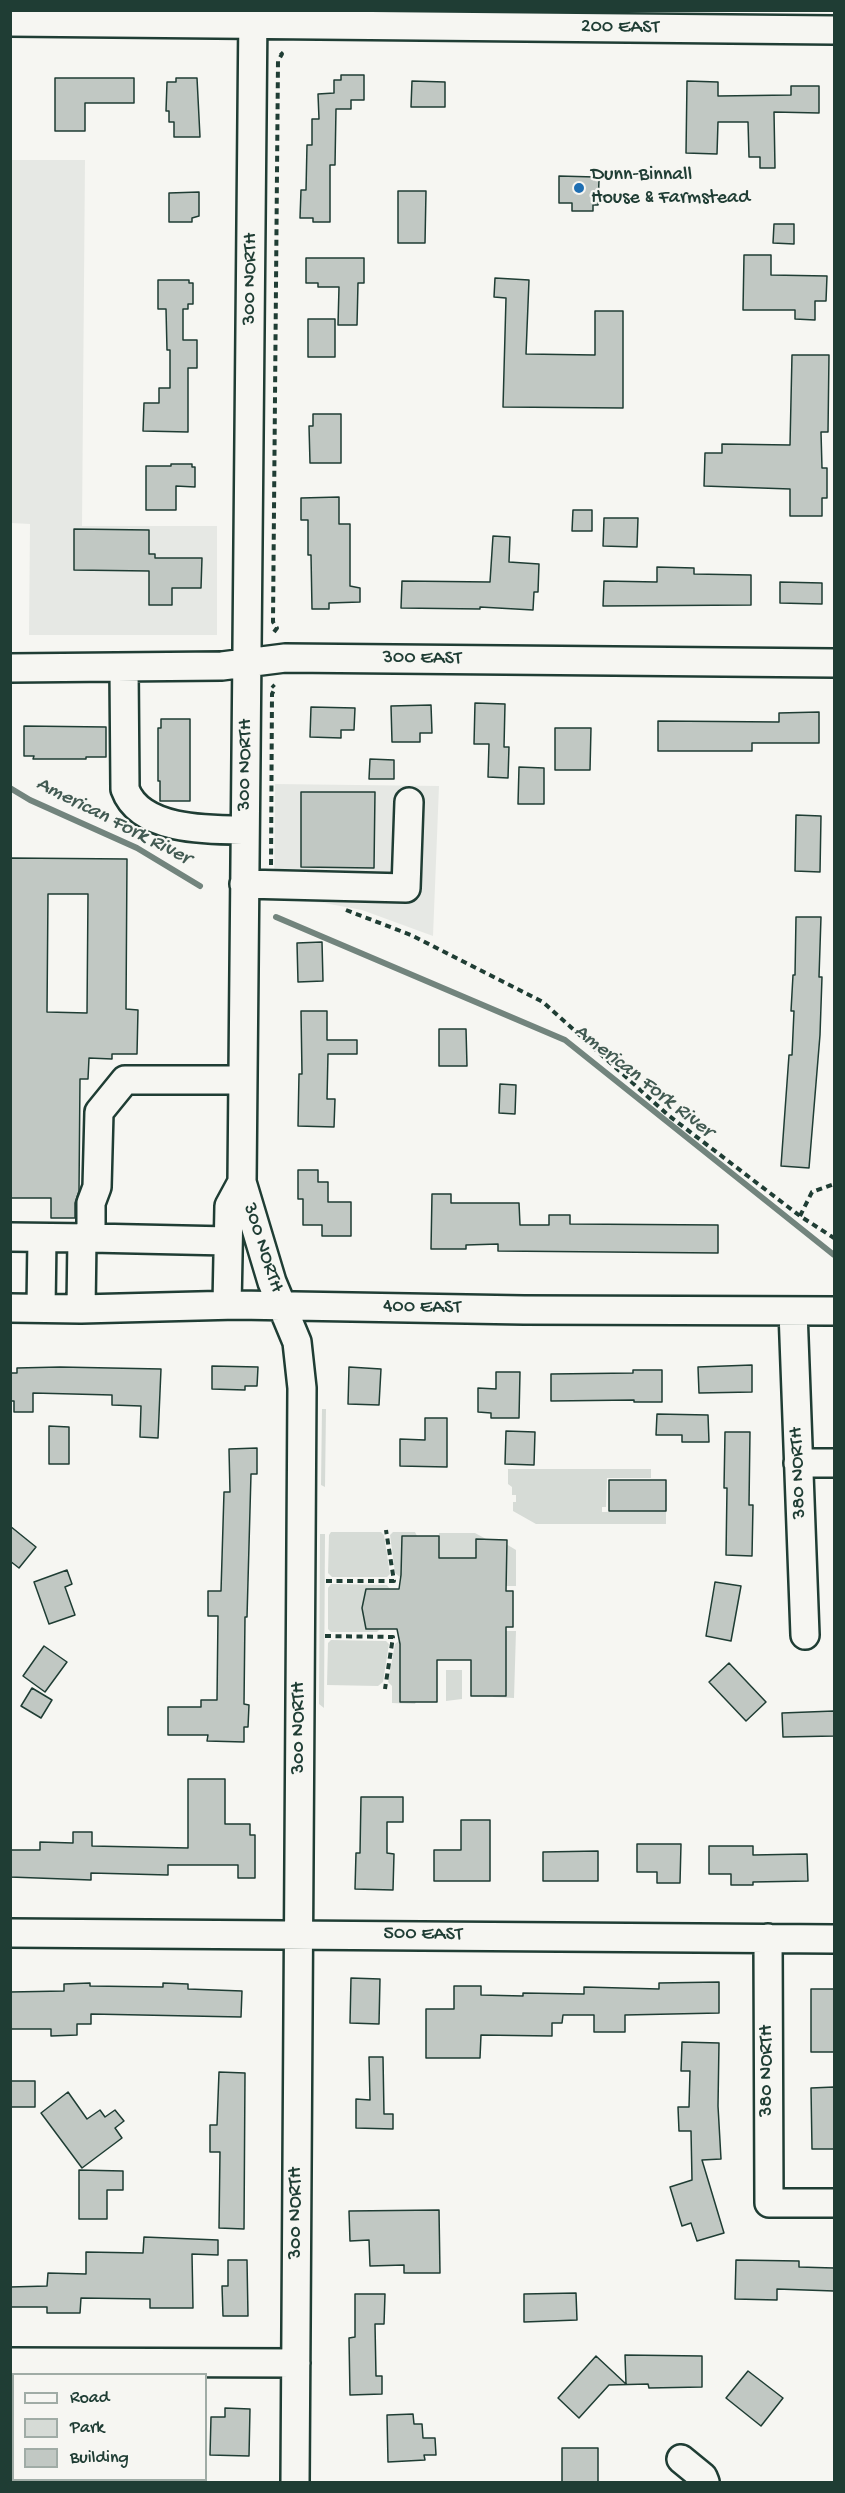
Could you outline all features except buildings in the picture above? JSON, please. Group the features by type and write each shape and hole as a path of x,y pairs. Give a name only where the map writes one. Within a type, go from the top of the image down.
{"street":[{"name":"200 EAST","path":"10,22 112,17 501,19 834,30"},
{"name":"300 NORTH","path":"253,17 245,830 258,884 243,1080 242,1182 250,1215 281,1305 297,1342 302,1388 295,2482"},
{"name":"300 EAST","path":"10,668 222,666 285,658 834,663"},
{"path":"124,668 125,789 132,803 159,820 190,828 245,830"},
{"path":"258,884 406,888 409,802"},
{"path":"81,1309 91,1203 97,1187 99,1112 125,1080 243,1080"},
{"path":"227,1305 229,1206 242,1182"},
{"path":"10,1237 228,1240"},
{"path":"41,1308 42,1238"},
{"name":"400 EAST","path":"10,1308 281,1305 524,1310 834,1311"},
{"name":"380 NORTH","path":"793,1311 805,1635"},
{"path":"798,1463 834,1463"},
{"name":"500 EAST","path":"10,1933 834,1939"},
{"name":"380 NORTH","path":"768,1938 768,2204 834,2204"},
{"path":"10,2362 296,2363"},
{"path":"681,2459 703,2477 705,2482"}],"path":[{"path":"274,632 277,628 273,622 278,61 282,54 280,52"},
{"path":"258,884 272,694 275,688 272,685"},
{"path":"335,905 411,935 543,1002 668,1115 800,1216 834,1238"},
{"path":"800,1216 812,1192 834,1184"},
{"path":"326,1581 394,1581 386,1530"},
{"path":"326,1636 393,1637 385,1689"}],"shaded area":[{"path":"11,160 85,160 82,526 217,526 217,635 29,635 30,524 11,523"},
{"path":"275,784 439,786 433,936 362,910 324,903 274,899"}],"green space":[{"path":"322,1409 326,1409 325,1487 321,1485"},
{"path":"508,1469 651,1469 651,1478 607,1478 606,1507 602,1507 602,1512 666,1511 666,1524 536,1524 513,1511 516,1495 512,1495 512,1487 508,1484"},
{"path":"331,1532 381,1532 384,1535 390,1574 387,1577 332,1577 328,1573"},
{"path":"393,1532 415,1532 417,1536 402,1536 401,1578 395,1573 390,1535"},
{"path":"439,1533 475,1533 486,1539 476,1558 439,1558"},
{"path":"320,1534 325,1534 324,1708 319,1704"},
{"path":"506,1544 516,1550 516,1586 506,1586"},
{"path":"331,1584 387,1585 390,1589 366,1589 362,1608 366,1629 380,1629 377,1632 331,1632 328,1629 328,1588"},
{"path":"506,1631 516,1631 514,1698 493,1697"},
{"path":"331,1640 386,1641 389,1644 383,1682 378,1686 327,1685 328,1643"},
{"path":"400,1640 400,1701 416,1702 415,1704 392,1703 392,1686 388,1682 395,1644"},
{"path":"446,1670 462,1670 462,1699 446,1701"}],"waterway":[{"name":"American Fork River","path":"10,788 30,800 137,848 200,886"},
{"name":"American Fork River","path":"276,917 565,1040 834,1255"}],"place":[{"name":"Dunn-Binnall House & Farmstead","path":"579,188"}]}
